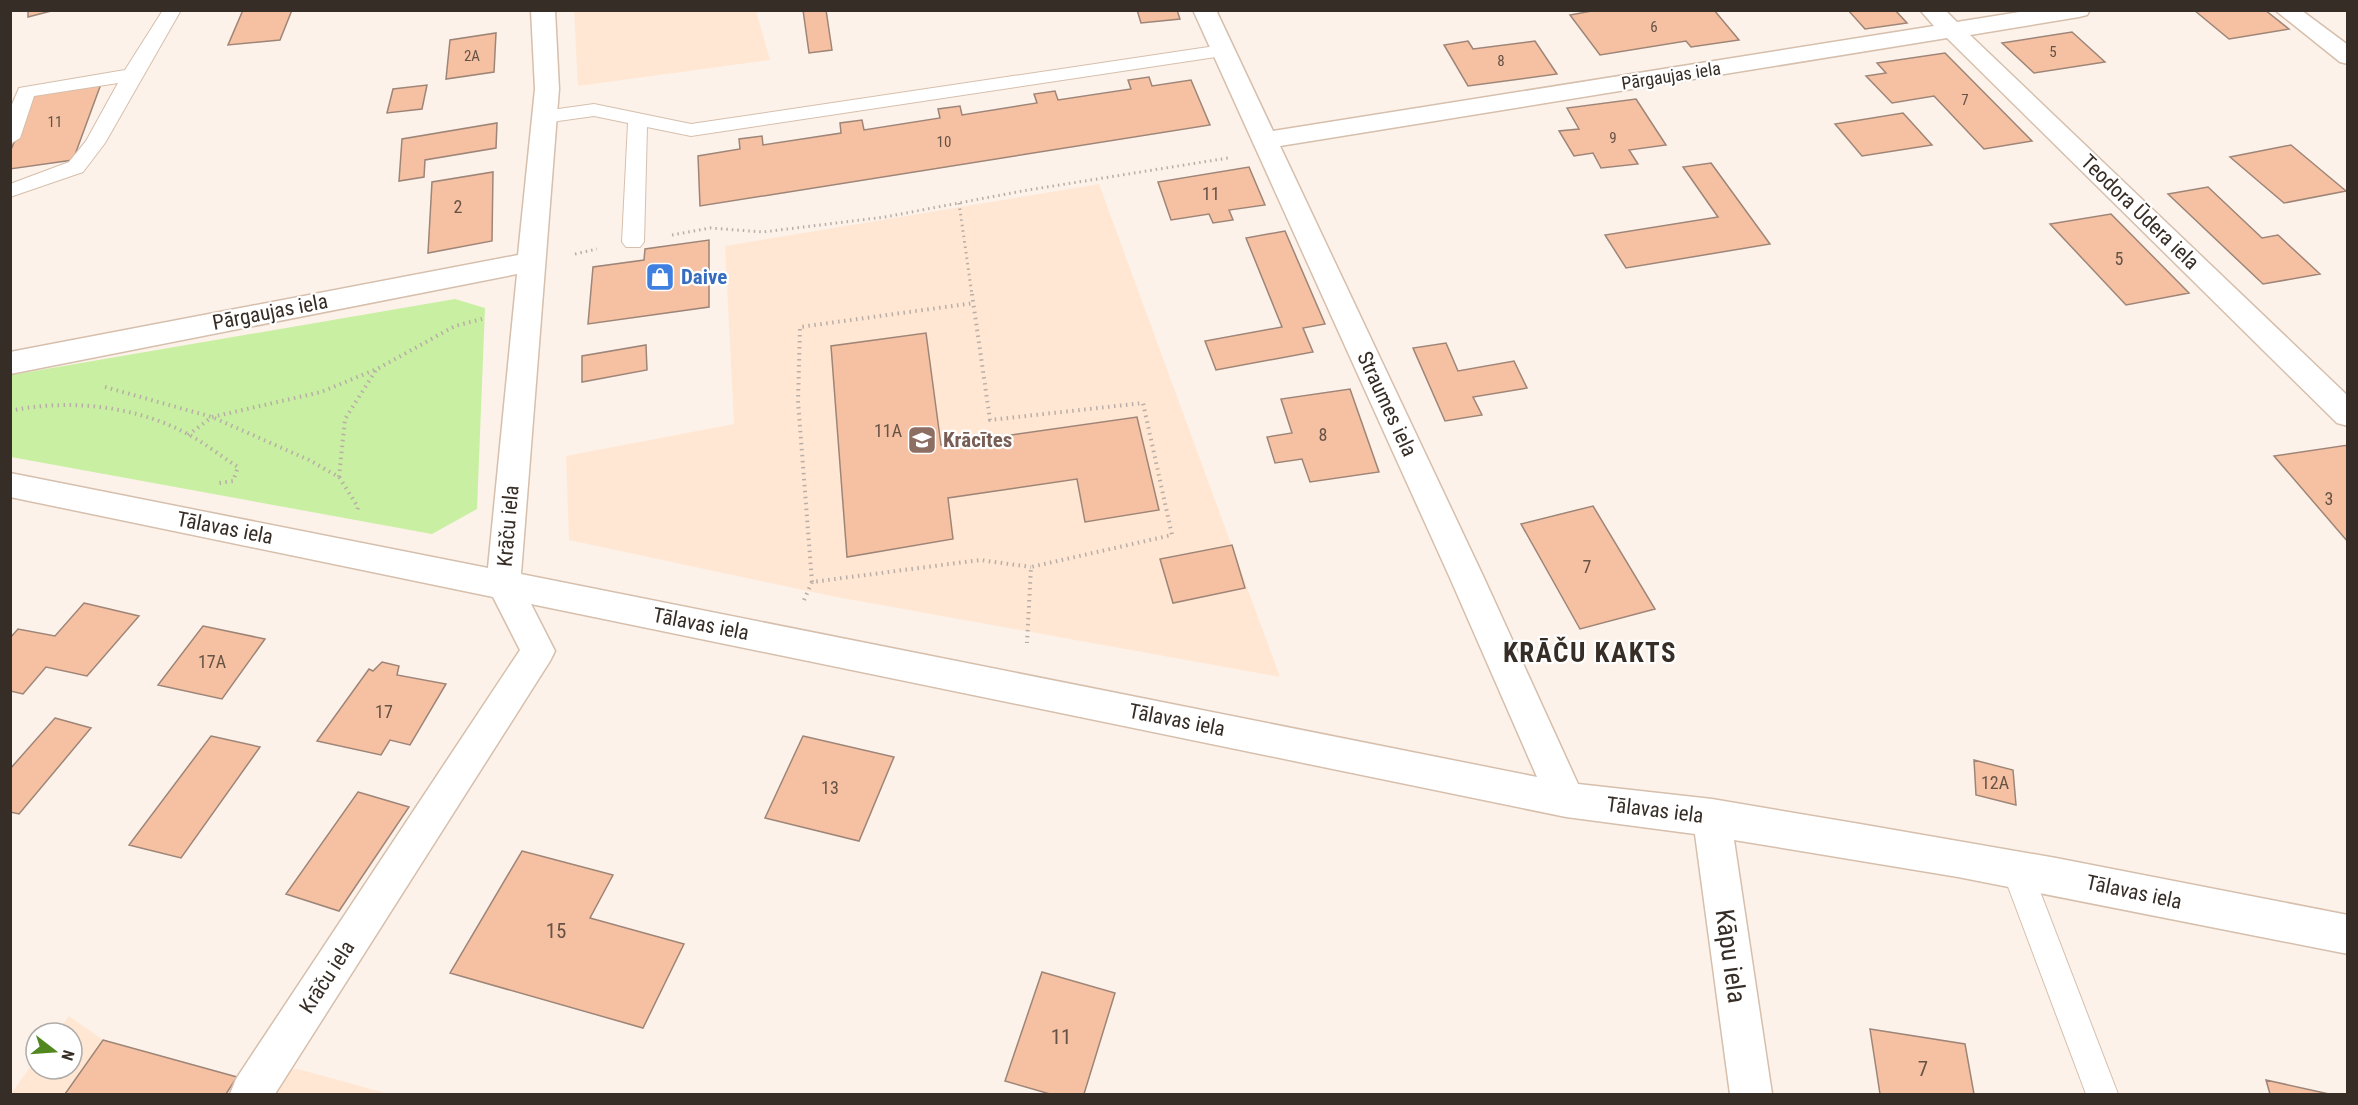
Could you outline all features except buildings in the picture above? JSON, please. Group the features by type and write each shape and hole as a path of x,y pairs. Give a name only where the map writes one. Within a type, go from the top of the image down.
{"street":[{"name":"Krāču iela","path":"251,1095 538,651 503,584 547,89 543,10"},
{"name":"Straumes iela","path":"1204,10 1392,414 1566,800"},
{"name":"Teodora Ūdera iela","path":"1931,10 2348,415"},
{"name":"Pārgaujas iela","path":"1266,146 2079,10"},
{"path":"2286,10 2348,57"},
{"name":"Pārgaujas iela","path":"10,363 530,262"},
{"name":"Tālavas iela","path":"10,485 1566,800 1712,817 2016,868 2348,935"},
{"name":"Kāpu iela","path":"1712,817 1751,1095"}],"lane":[{"path":"10,191 76,168 96,143 132,75 172,10"},
{"path":"544,117 594,110 691,130 1222,51"},
{"path":"10,138 26,92 132,75"},
{"path":"633,242 638,119"},
{"path":"2016,868 2102,1095"}],"path":[{"path":"530,262 710,228 763,232 885,218 1266,146"},
{"path":"812,582 980,560 1031,567 1172,535 1143,403 990,420 960,203"},
{"path":"804,600 812,582 798,400 800,327 974,303"},
{"path":"188,435 212,417 321,392 377,369 455,326 489,317"},
{"path":"339,477 345,419 377,369"},
{"path":"95,384 212,417 339,477 358,507 357,516"},
{"path":"10,411 32,405 110,408 173,426 238,467"},
{"path":"1028,643 1031,567"}],"shaded area":[{"path":"574,11 756,11 770,60 578,86"},
{"name":"Krācītes","path":"1099,184 1280,677 831,596 569,540 566,456 734,424 725,246"},
{"path":"69,1016 76,1021 65,1021"},
{"path":"84,1027 103,1040 237,1077 298,1069 389,1094 11,1094 24,1076 24,1081 84,1081"}],"green space":[{"path":"455,299 485,308 477,509 432,534 11,457 11,375"}],"place":[{"name":"Daive","path":"660,277"},
{"name":"Krācītes","path":"922,440"}],"district":[{"name":"KRĀČU KAKTS","path":"1590,653"}]}
